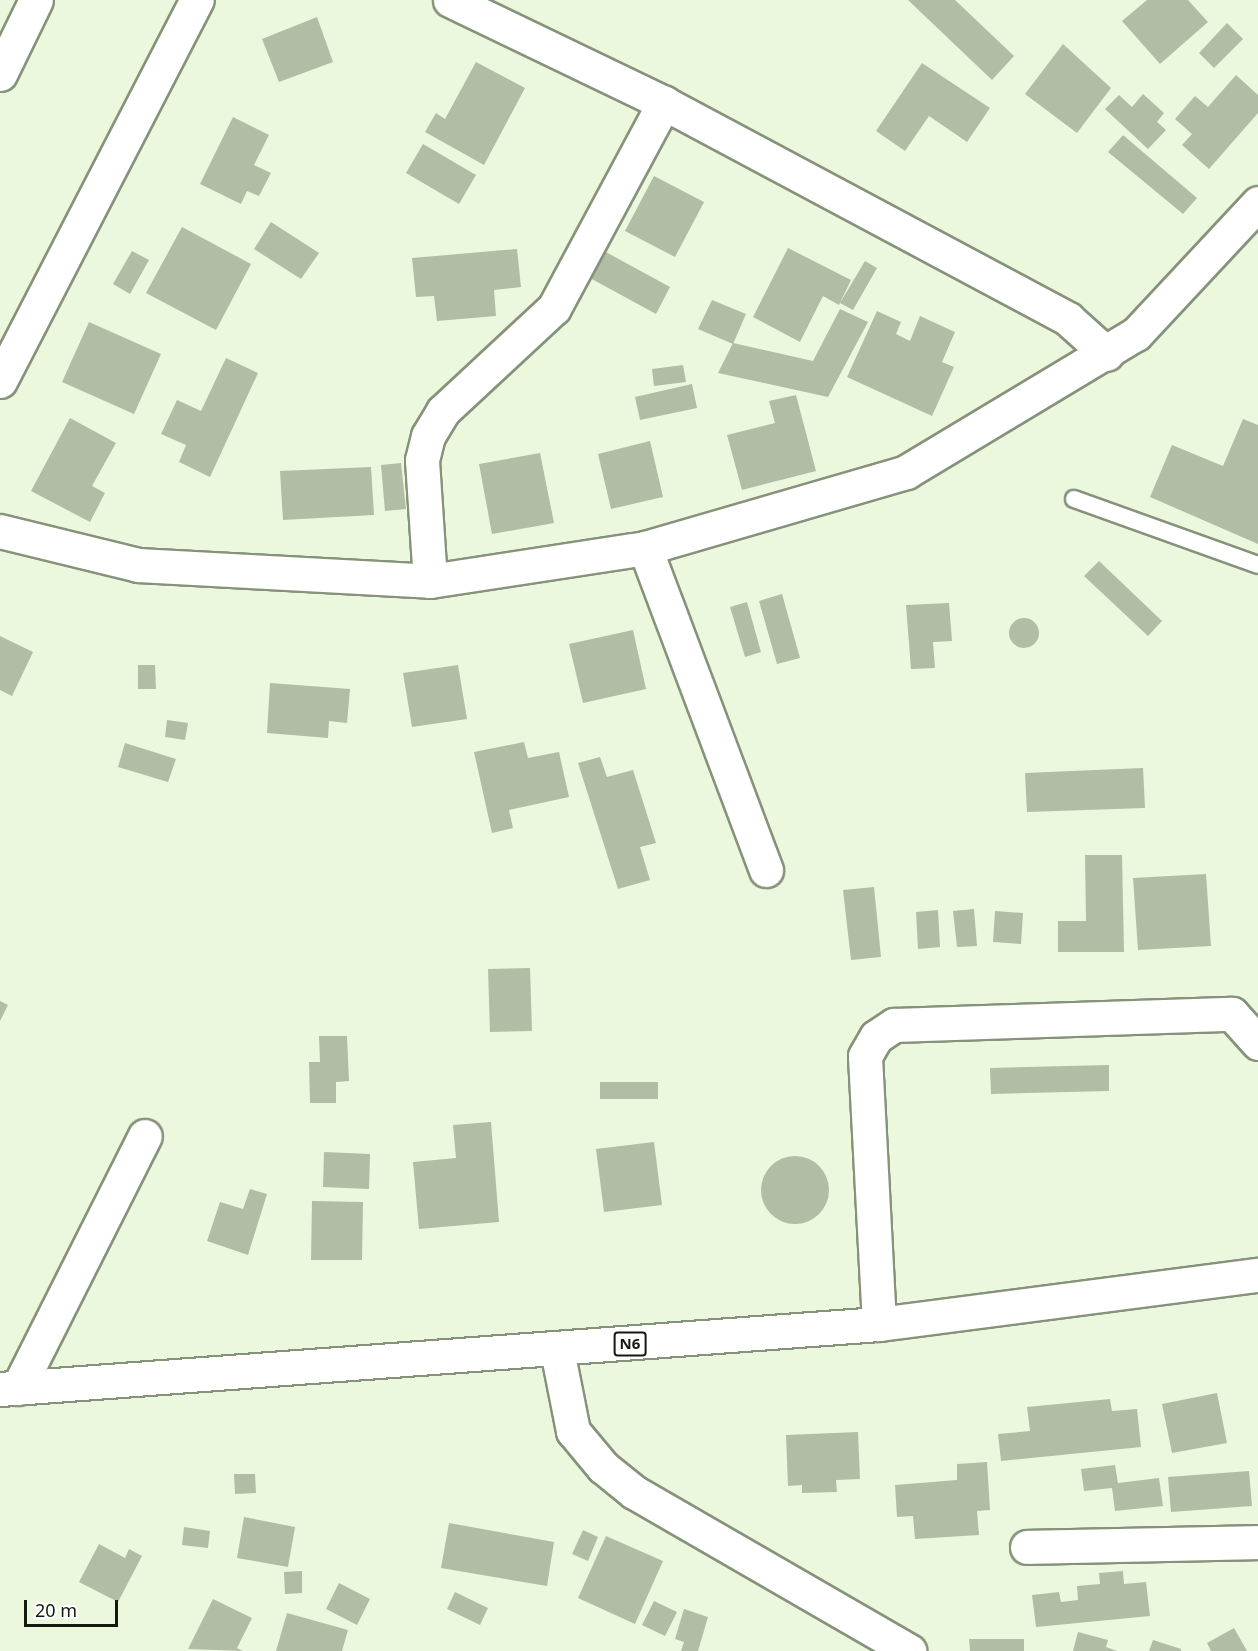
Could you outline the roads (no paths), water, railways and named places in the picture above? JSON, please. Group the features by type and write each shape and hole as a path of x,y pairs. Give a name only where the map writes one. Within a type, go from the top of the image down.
{"main road":[{"path":"0,74 36,0"},
{"path":"0,381 197,0"},
{"path":"450,0 664,103 1068,319 1107,354"},
{"path":"430,581 422,460 428,436 443,411 554,308 664,103"},
{"path":"0,531 138,565 430,581 645,548 906,472 1107,354 1136,334 1258,203"},
{"path":"645,548 766,870"},
{"path":"879,1324 865,1056 876,1037 894,1025 1232,1014 1258,1042"},
{"path":"9,1388 145,1136"},
{"name":"N6","path":"9,1388 557,1350 879,1324 1258,1275"},
{"path":"557,1350 573,1431 603,1467 644,1498 909,1651"},
{"path":"1027,1547 1258,1542"}],"lane":[{"path":"1074,499 1258,565"}]}
